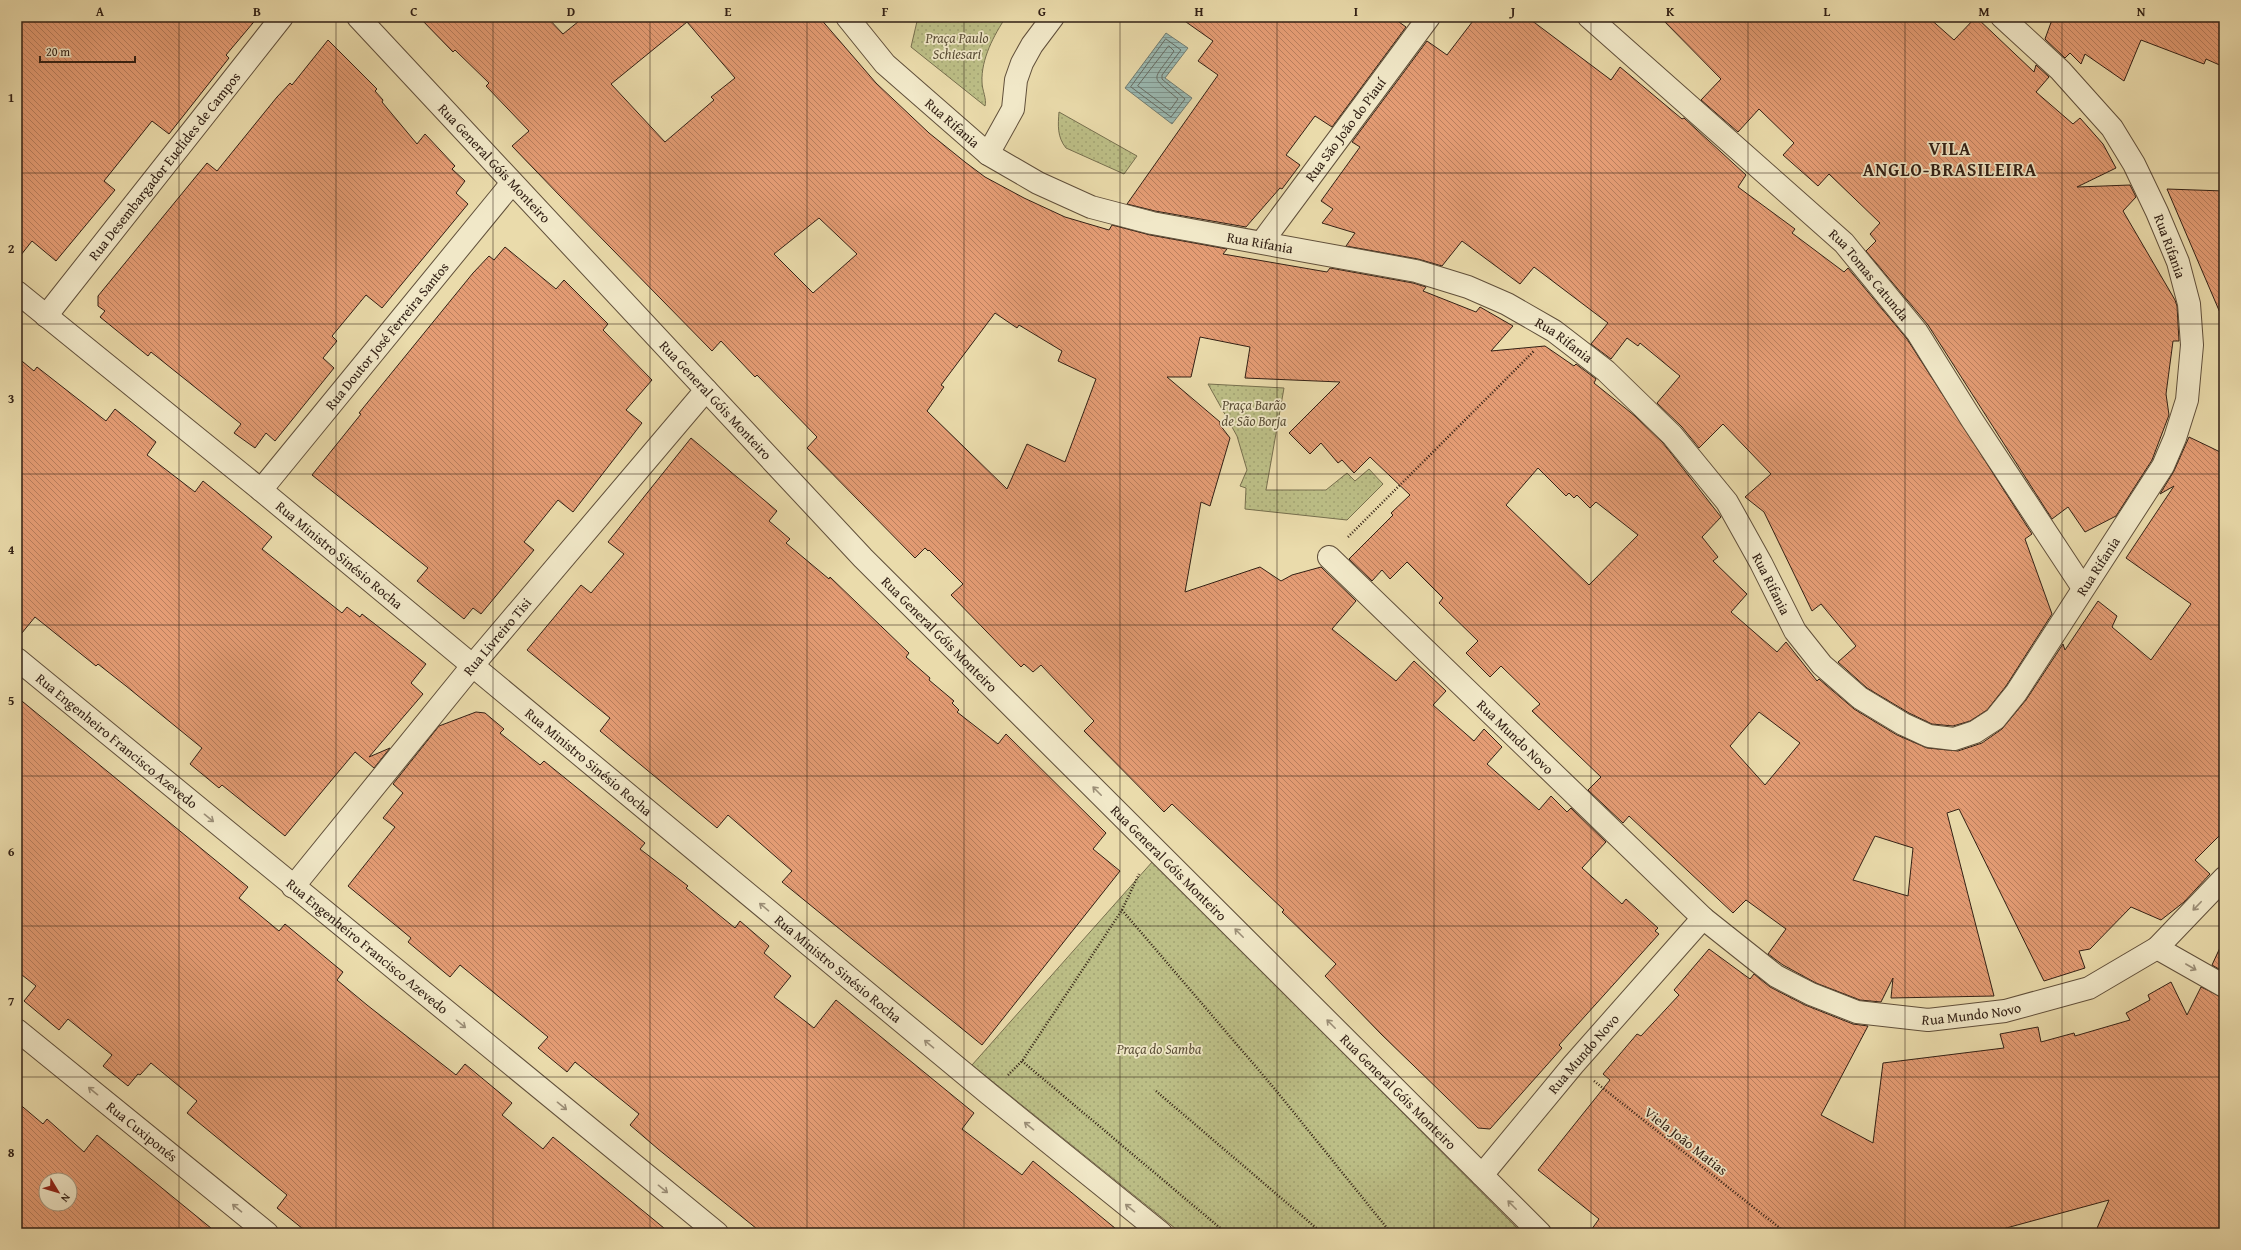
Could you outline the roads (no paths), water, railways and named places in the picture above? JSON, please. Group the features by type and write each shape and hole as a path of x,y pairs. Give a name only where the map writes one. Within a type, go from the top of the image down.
{"street":[{"name":"Rua Desembargador Euclides de Campos","path":"46,316 282,17"},
{"name":"Rua General Góis Monteiro","path":"358,17 863,558 1540,1233"},
{"path":"988,154 1013,109 1016,80 1022,63 1032,45 1053,17"},
{"name":"Rua São João do Piauí","path":"1262,242 1429,17"},
{"name":"Rua Tomas Catunda","path":"1589,17 1844,243 1917,332 1972,420 2083,588"},
{"name":"Rua Rifania","path":"857,22 885,64 988,154 1038,183 1091,208 1152,222 1416,271 1461,284 1507,304 1554,330 1606,372 1672,434 1727,502 1761,563 1795,631 1822,665 1860,698 1903,724 1929,736 1954,739 1975,732 1995,719 2016,693 2083,588 2126,526 2163,466 2175,438 2187,400 2192,345 2189,304 2178,262 2157,212 2134,164 2112,128 2091,102 2060,70 2002,17"},
{"name":"Rua Doutor José Ferreira Santos","path":"261,490 512,183"},
{"name":"Rua Ministro Sinésio Rocha","path":"17,292 261,490 989,1094 1161,1233"},
{"name":"Rua Livreiro Tisi","path":"293,887 473,666 706,390"},
{"name":"Rua Mundo Novo","path":"1329,557 1703,918 1776,976 1811,994 1857,1012 1928,1020 2005,1012 2089,988 2157,948 2224,878"},
{"name":"Rua Engenheiro Francisco Azevedo","path":"17,659 293,887 717,1233"},
{"name":"Rua Mundo Novo","path":"1482,1175 1574,1065 1703,918"},
{"path":"2157,948 2224,986"},
{"name":"Rua Cuxiponés","path":"17,1030 267,1233"}],"water":[{"path":"1166,33 1188,48 1165,78 1192,98 1172,124 1125,88"}],"district":[{"name":"VILA ANGLO-BRASILEIRA","path":"1950,158"}],"park label":[{"name":"Praça Paulo Schiesari","path":"957,46"},
{"name":"Praça Barão de São Borja","path":"1254,414"},
{"name":"Praça do Samba","path":"1159,1049"}]}
